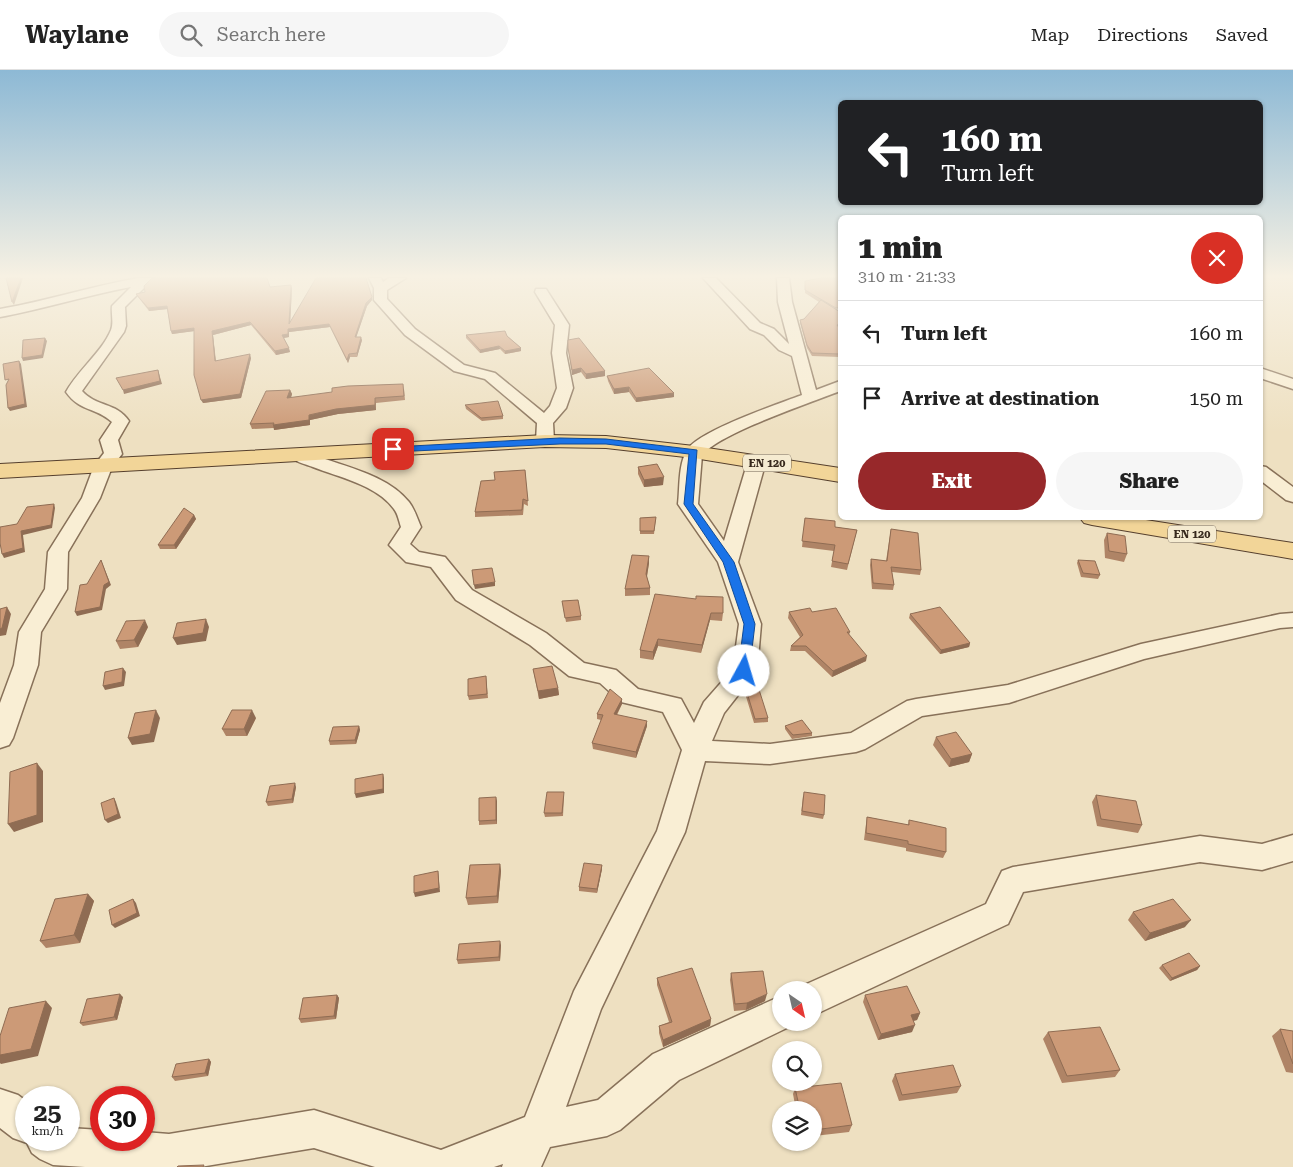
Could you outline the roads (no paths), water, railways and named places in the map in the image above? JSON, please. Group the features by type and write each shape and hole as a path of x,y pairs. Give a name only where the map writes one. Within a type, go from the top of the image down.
{"main road":[{"name":"EN 120","path":"0,471 298,455 545,431 606,442 694,452 838,475"},
{"name":"EN 120","path":"1104,520 1293,551"}],"street":[{"path":"0,738 26,665 30,632 56,589 58,552 91,498 103,466 113,454 109,440 121,421 110,411 83,402 74,392 80,378 109,347 119,329"},
{"path":"407,329 459,368 490,376 545,431 558,408 565,388 559,353 562,329"},
{"path":"762,329 769,332 784,347 797,353"},
{"path":"791,329 810,397"},
{"path":"1263,368 1293,371"},
{"path":"1263,374 1293,384"},
{"path":"521,1167 538,1131 586,1003 671,832 695,750 713,709 744,671 750,624 728,562 688,504 694,452 701,444 722,434 838,387"},
{"path":"298,455 319,465 372,482 402,506 411,527 399,545 412,558 438,561 464,595 538,639 578,670 607,676 630,696 672,705 695,750"},
{"path":"728,562 757,462"},
{"path":"1263,473 1293,496"},
{"path":"695,750 770,754 856,742 916,708 1010,694 1141,652 1280,621 1293,620"},
{"path":"822,994 997,914 1013,880 1200,849 1262,857 1293,848"},
{"path":"445,1167 538,1131 607,1117 666,1067 772,1017"},
{"path":"0,1107 5,1108 15,1116"},
{"path":"80,1148 169,1153 314,1129 436,1167"}]}
